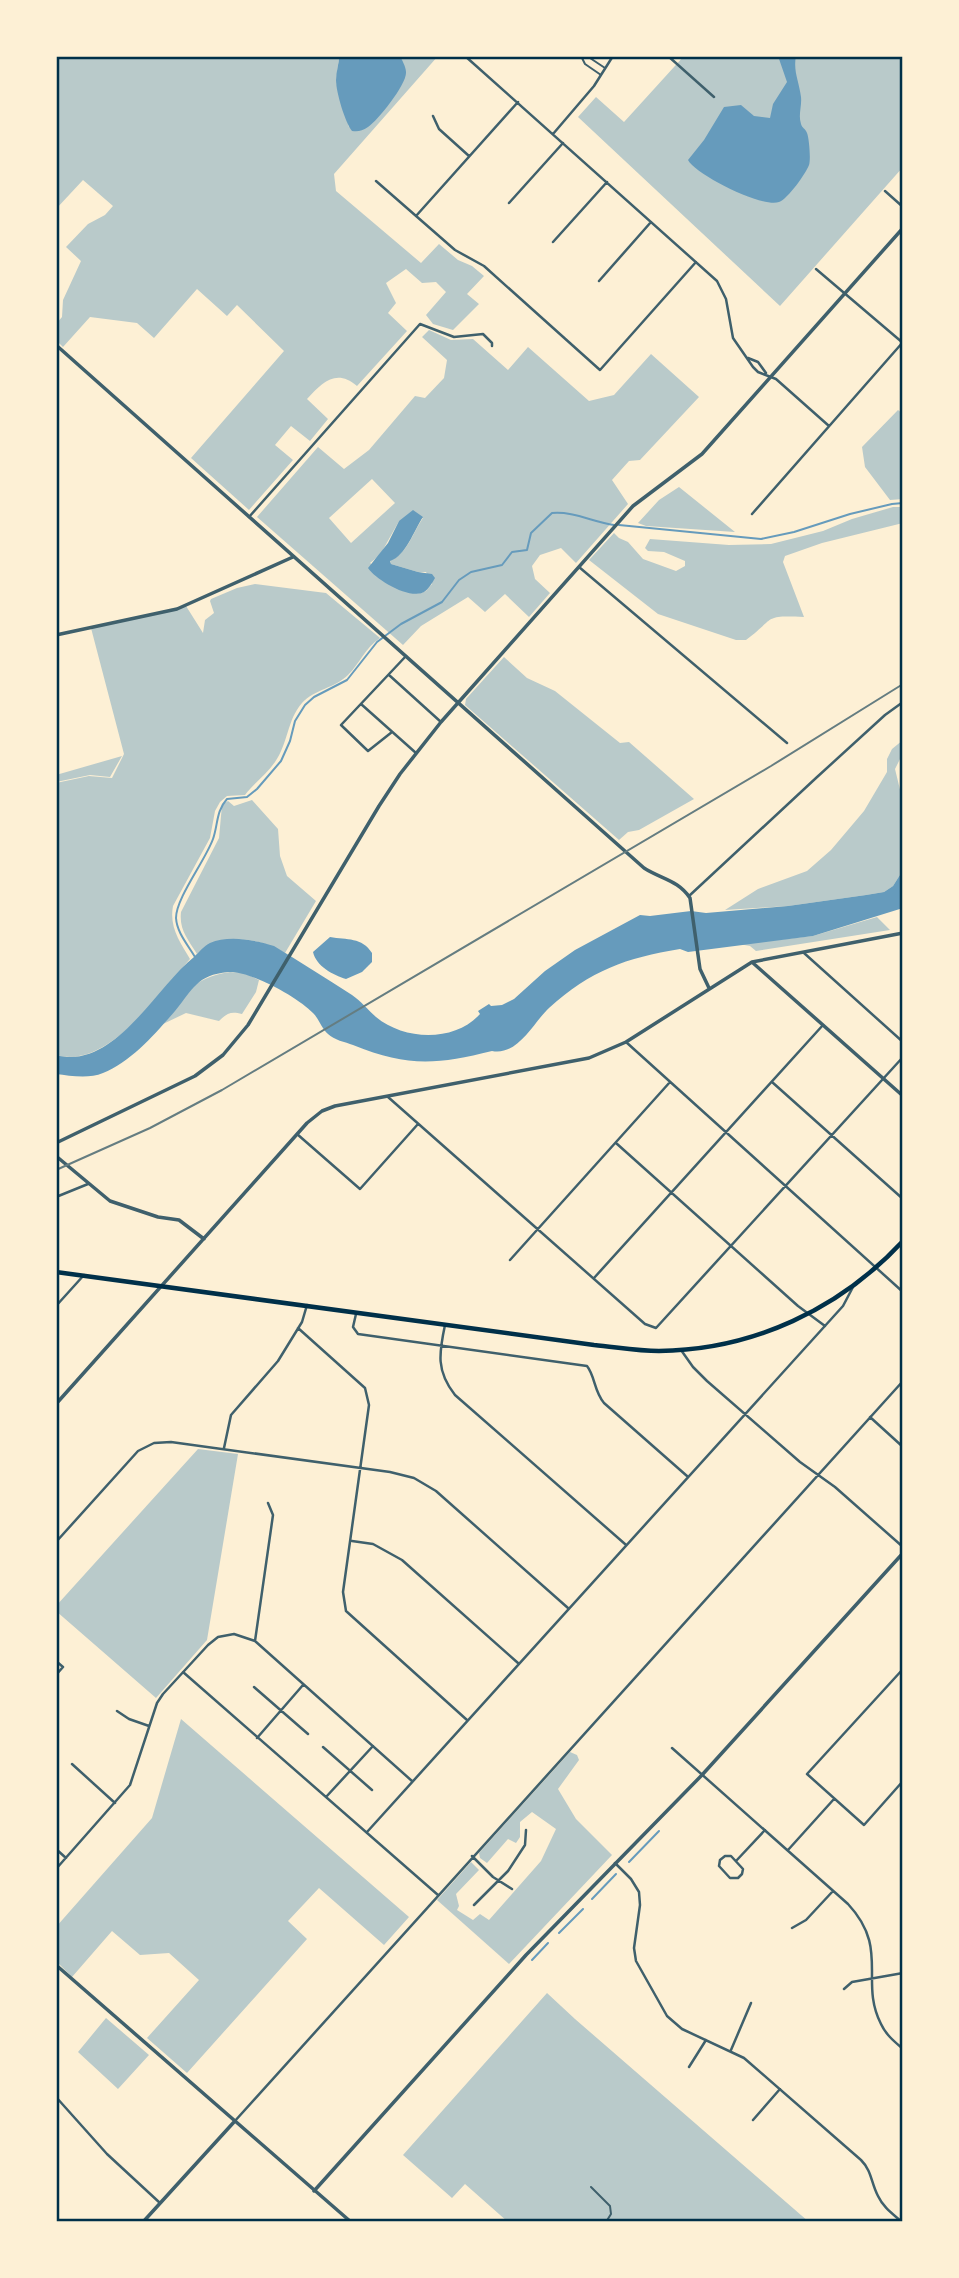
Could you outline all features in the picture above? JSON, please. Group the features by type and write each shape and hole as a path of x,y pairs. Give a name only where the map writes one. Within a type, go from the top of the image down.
{"highway":[{"path":"56,1272 621,1348 681,1350 747,1339 808,1314 853,1287 903,1241"}],"street":[{"path":"465,56 717,281 723,290 733,338 758,372 772,376 829,426"},
{"path":"553,134 602,75 613,56"},
{"path":"668,56 714,97"},
{"path":"416,216 518,102"},
{"path":"433,116 439,129 469,156"},
{"path":"509,203 563,143"},
{"path":"376,181 455,250 484,266 600,370 696,262"},
{"path":"553,242 607,182"},
{"path":"885,191 903,207"},
{"path":"599,281 651,222"},
{"path":"56,1143 183,1082 211,1065 236,1042 379,806 441,722 622,518 644,496 695,461 903,228"},
{"path":"752,514 903,343 816,269"},
{"path":"249,517 420,324 454,337 483,334 492,346"},
{"path":"56,345 644,868 676,883 689,896 701,973 710,988"},
{"path":"56,635 177,609 293,557"},
{"path":"579,567 787,743"},
{"path":"392,732 368,751 341,725 406,656"},
{"path":"389,675 441,722"},
{"path":"689,896 885,715 903,702"},
{"path":"360,704 416,753"},
{"path":"56,1404 297,1134 315,1116 329,1108 589,1058 626,1042 752,962 903,933"},
{"path":"802,952 903,1042"},
{"path":"752,962 903,1096"},
{"path":"594,1278 823,1025"},
{"path":"626,1042 903,1292"},
{"path":"388,1097 653,1329 659,1326 732,1247 903,1057"},
{"path":"510,1260 670,1082"},
{"path":"772,1082 903,1199"},
{"path":"297,1134 360,1189 418,1124"},
{"path":"616,1143 808,1314 825,1326"},
{"path":"56,1158 116,1204 178,1220 204,1239"},
{"path":"56,1197 88,1184"},
{"path":"56,1306 84,1275"},
{"path":"367,1832 843,1306 853,1287"},
{"path":"224,1449 232,1415 272,1369 298,1328 307,1306"},
{"path":"356,1312 353,1327 358,1334 587,1366 604,1403 687,1476"},
{"path":"444,1325 441,1346 442,1375 455,1395 625,1544"},
{"path":"298,1328 365,1388 368,1396 369,1405 343,1592 346,1611 467,1720"},
{"path":"681,1350 697,1372 744,1414 903,1547"},
{"path":"143,2222 903,1381"},
{"path":"870,1417 903,1447"},
{"path":"56,1542 138,1451 154,1443 171,1442 402,1474 414,1478 436,1491 568,1608"},
{"path":"255,1641 273,1515 268,1503"},
{"path":"350,1541 373,1544 402,1559 519,1663"},
{"path":"314,2190 491,1993 702,1775 903,1553"},
{"path":"56,1869 130,1785 157,1703 218,1637 234,1634 255,1641 412,1781"},
{"path":"56,1661 63,1667 56,1675"},
{"path":"903,1669 807,1774 864,1825 903,1781"},
{"path":"183,1672 438,1895"},
{"path":"257,1738 304,1685"},
{"path":"254,1687 308,1734"},
{"path":"117,1712 149,1726"},
{"path":"326,1797 373,1746"},
{"path":"324,1747 372,1790"},
{"path":"672,1748 853,1910 864,1926 872,1947 875,2008 881,2024 903,2049"},
{"path":"72,1764 115,1803"},
{"path":"788,1850 834,1798"},
{"path":"474,1905 499,1881 523,1848 526,1830"},
{"path":"736,1861 765,1830"},
{"path":"56,1849 66,1858"},
{"path":"472,1856 499,1881 512,1889"},
{"path":"725,1856 731,1856 736,1861 743,1872 733,1879 720,1868 719,1863 725,1856"},
{"path":"615,1863 634,1882 640,1896 634,1948 639,1971 672,2022 750,2062 865,2164 881,2202 902,2222"},
{"path":"792,1928 806,1920 833,1891"},
{"path":"56,1965 351,2222"},
{"path":"844,1989 852,1982 903,1973"},
{"path":"731,2050 751,2003"},
{"path":"689,2067 706,2040"},
{"path":"752,2120 780,2089"},
{"path":"56,2096 107,2154 160,2203"}],"lane":[{"path":"580,57 590,58 606,68"},
{"path":"580,57 585,64 602,75"},
{"path":"591,2187 610,2206 611,2214 606,2222"}],"shaded area":[{"path":"56,56 339,56 336,82 349,127 400,56 438,56 334,174 336,191 421,263 439,244 458,260 472,266 484,276 467,294 479,304 453,330 433,324 426,315 446,292 436,282 422,283 406,269 386,283 396,303 388,313 407,331 357,386 342,378 336,378 324,383 307,399 328,419 310,441 291,426 275,445 293,460 249,510 191,458 284,351 237,305 227,316 197,289 154,338 137,323 90,317 63,347 56,340 56,324 62,317 63,300 81,261 66,247 88,224 105,215 113,206 83,180 56,209"},
{"path":"684,56 903,56 903,167 780,306 578,117 596,97 624,122"},
{"path":"429,330 451,340 473,339 508,370 528,347 589,401 614,395 651,354 699,397 640,460 629,461 612,480 628,504 576,563 561,548 540,555 532,566 535,579 550,593 529,617 505,594 485,612 468,597 421,626 403,645 257,517 318,447 344,469 369,450 415,396 425,398 444,378 447,360 422,337","holes":["372,479 395,503 351,543 329,518","423,518 405,549 390,560 391,564 426,572 432,584 426,591 418,594 370,563 380,555 399,521"]},
{"path":"898,410 903,414 903,499 890,500 865,467 862,447"},
{"path":"679,487 735,532 646,526 638,523 659,500"},
{"path":"893,507 903,507 903,523 822,543 785,556 783,562 804,617 775,618 746,640 736,640 658,614 589,560 614,533 628,542 643,559 676,571 685,566 685,561 664,552 648,551 645,548 650,539 729,545 771,544 823,531"},
{"path":"255,584 326,593 380,638 343,679 302,703 293,717 283,748 275,762 245,795 227,796 220,802 215,811 210,838 173,906 174,928 190,959 148,1008 113,1040 95,1051 75,1057 56,1055 56,783 89,776 112,778 124,754 91,628 186,606 203,633 205,620 214,613 211,599"},
{"path":"504,657 527,678 555,691 620,743 629,742 694,799 639,830 628,832 619,840 465,705 466,699"},
{"path":"903,740 903,753 895,769 903,802 903,870 893,886 884,892 866,895 788,906 725,910 758,889 807,871 831,850 864,811 887,772 887,759 892,749"},
{"path":"122,756 110,777 90,775 56,782 56,775"},
{"path":"252,800 278,829 280,856 287,876 316,901 285,953 264,943 240,939 217,942 197,954 183,929 181,912 219,838 222,805 228,801 234,806"},
{"path":"877,917 890,930 756,951 750,946 739,944 813,936"},
{"path":"230,972 244,973 259,980 256,992 242,1014 229,1013 219,1021 186,1013 163,1024 197,984"},
{"path":"198,1449 238,1454 207,1640 156,1698 56,1611 56,1606"},
{"path":"181,1719 409,1917 384,1945 319,1888 288,1921 307,1939 187,2073 147,2038 199,1980 169,1953 140,1955 112,1931 72,1977 56,1961 56,1927 152,1818"},
{"path":"570,1752 577,1755 579,1760 558,1789 576,1819 612,1855 509,1964 437,1900 471,1862 479,1870 456,1894 459,1906 457,1910 473,1920 480,1914 489,1920 541,1861 556,1829 532,1812 520,1822 520,1837 516,1843 508,1839 487,1863 480,1858 479,1853"},
{"path":"547,1993 809,2222 508,2222 465,2184 452,2198 403,2155"},
{"path":"106,2018 149,2055 118,2089 78,2052"}],"water":[{"path":"339,56 400,56 405,68 405,78 391,101 373,123 360,131 352,131 339,99 336,80"},
{"path":"778,56 796,56 801,97 800,121 808,135 810,158 807,169 792,191 783,200 771,203 730,189 703,174 688,160 724,107 741,105 754,116 770,118 773,104 787,82"},
{"path":"413,510 423,517 401,554 390,561 391,564 432,574 435,578 430,586 418,594 394,587 378,578 368,568 388,543 399,521"},
{"path":"903,870 903,908 813,936 688,952 680,949 626,962 595,975 564,995 517,1044 501,1051 438,1061 406,1060 372,1052 330,1036 313,1013 285,992 248,975 228,972 209,976 197,984 151,1037 113,1068 92,1076 56,1074 56,1055 77,1057 97,1051 115,1039 206,946 225,939 242,939 274,946 352,995 376,1017 401,1031 444,1034 470,1023 480,1014 478,1011 489,1004 502,1005 514,999 545,971 575,950 640,915 788,906 884,892 893,886"},
{"path":"330,937 364,944 372,953 372,962 362,972 346,979 331,972 321,966 313,952"}],"waterway":[{"path":"619,525 761,539 794,532 850,514 903,503"},
{"path":"195,957 177,923 177,910 181,900 209,848 223,804 227,799 247,797 281,761 295,721 305,705 314,697 347,680 377,642 401,624 442,602 459,580 471,572 502,565 512,552 527,550 531,533 552,513 614,525"},
{"path":"629,1862 659,1831"},
{"path":"592,1899 616,1874"},
{"path":"559,1933 583,1909"},
{"path":"532,1960 548,1943"}],"railway":[{"path":"56,1170 150,1128 222,1090 771,766 903,684"}]}
